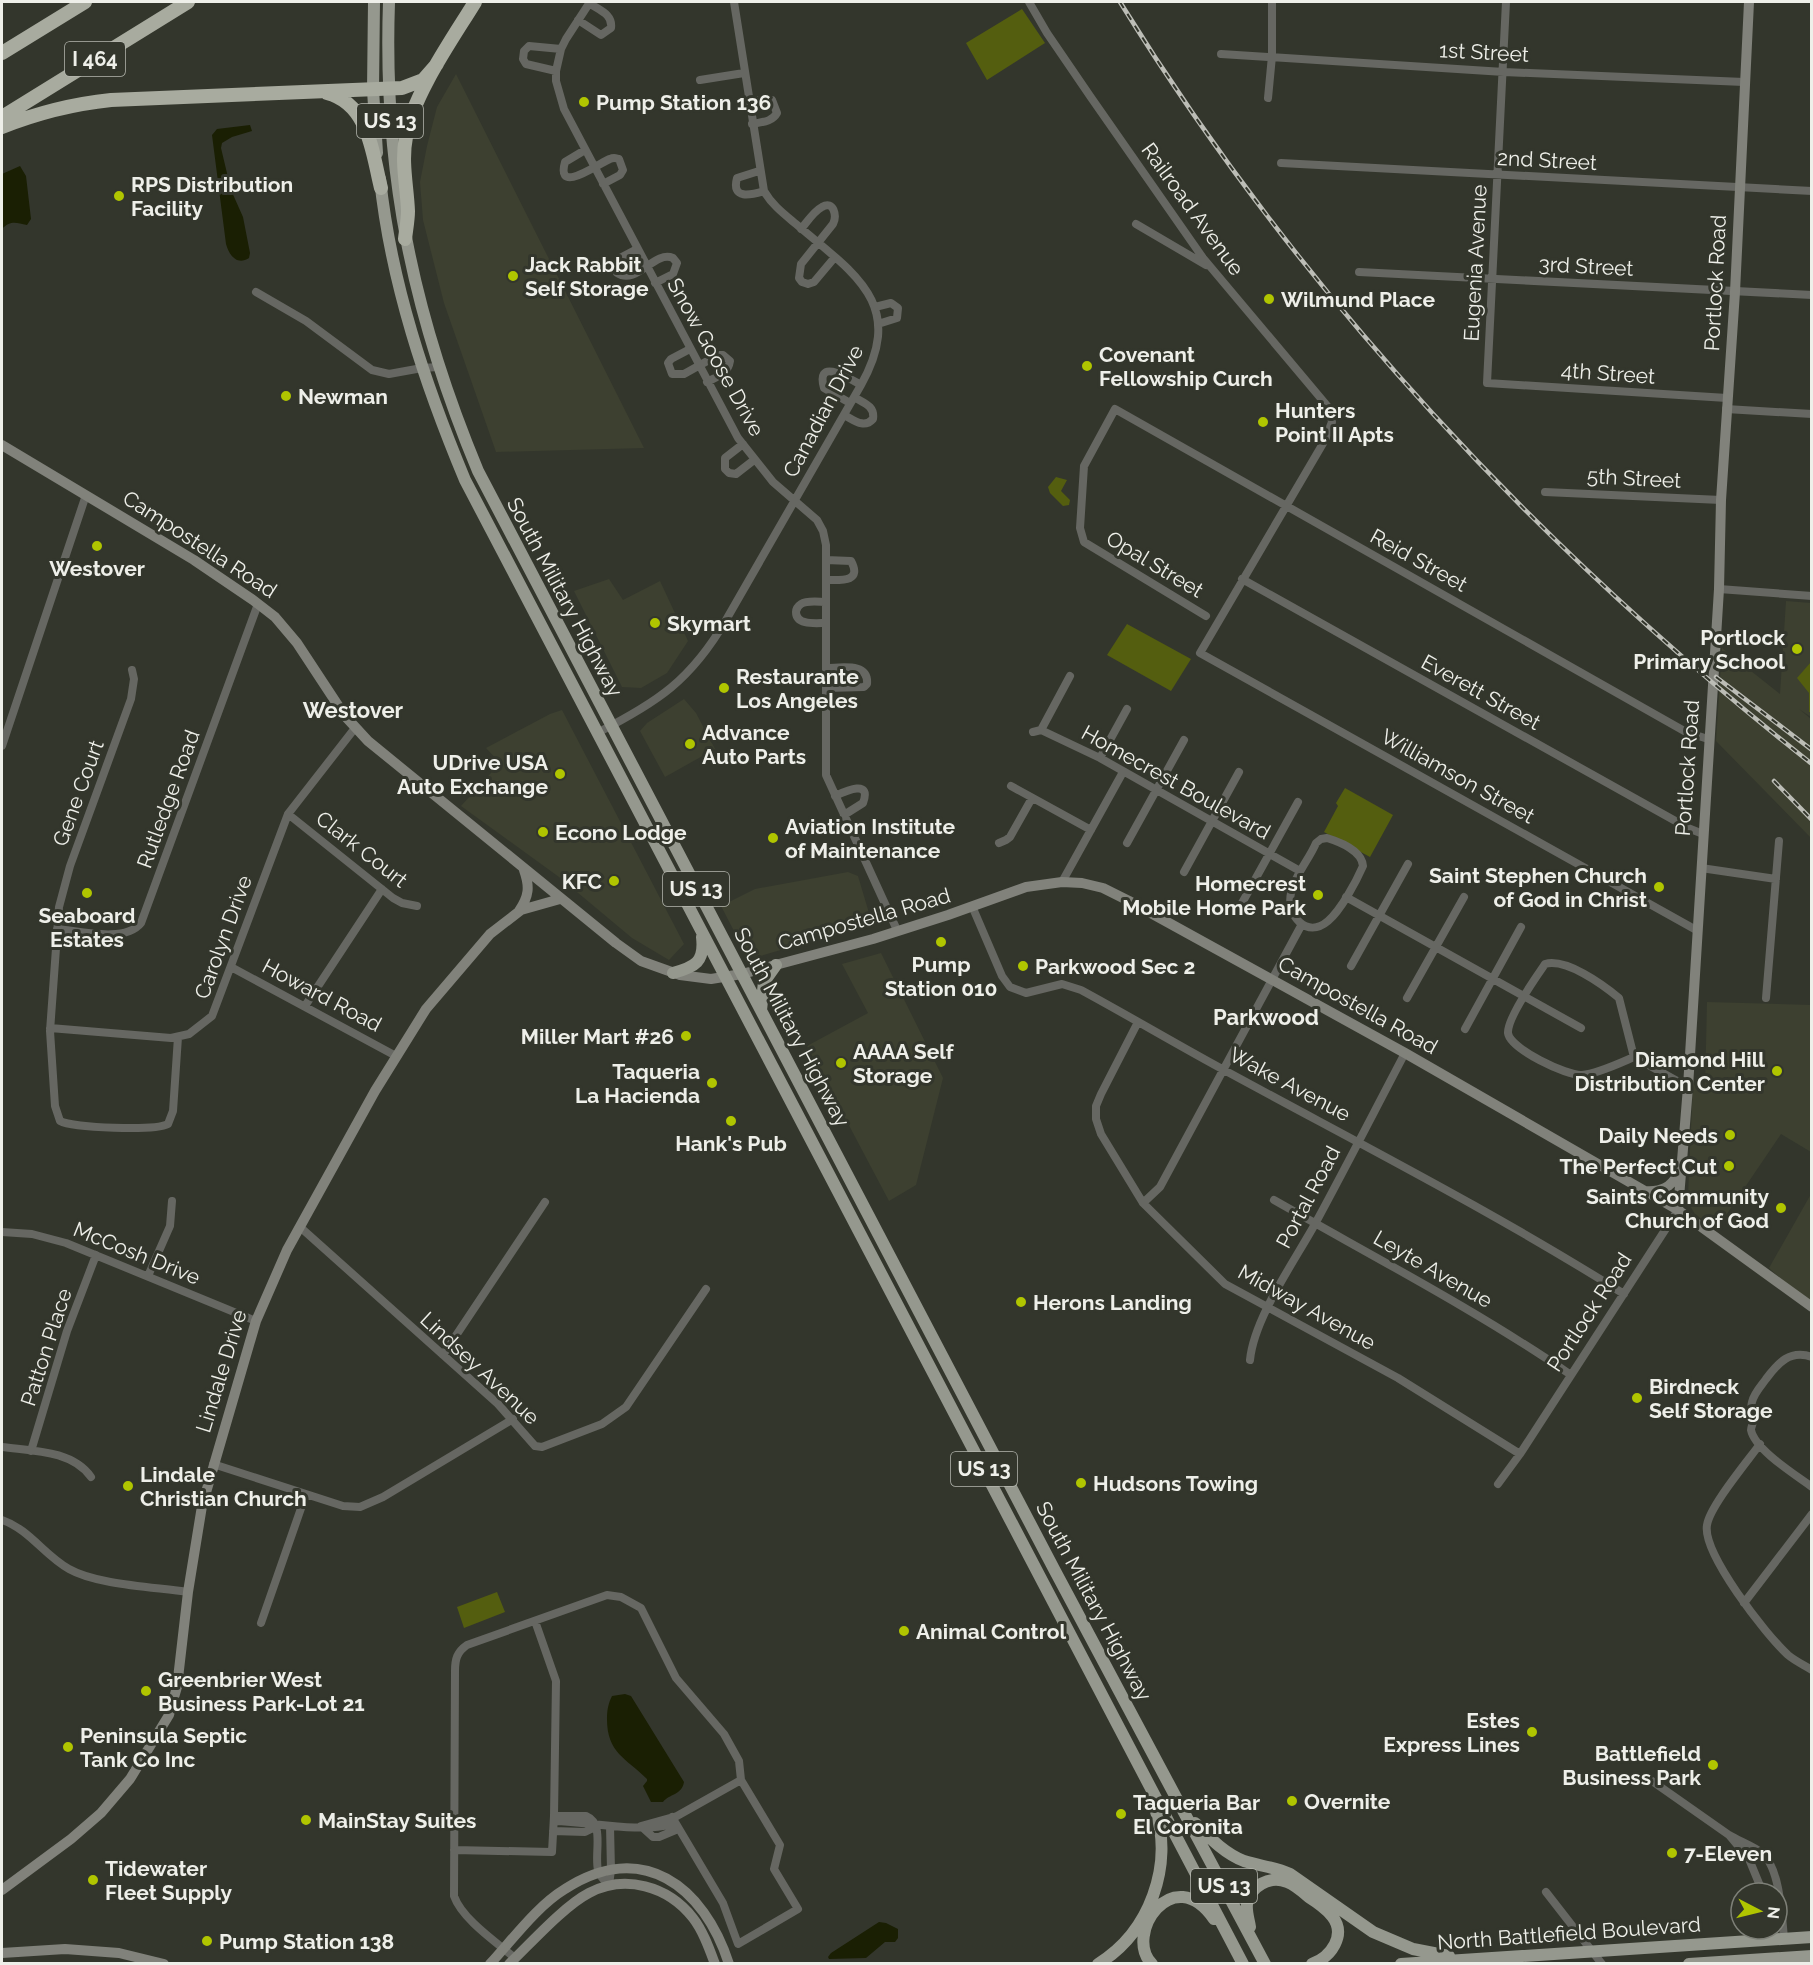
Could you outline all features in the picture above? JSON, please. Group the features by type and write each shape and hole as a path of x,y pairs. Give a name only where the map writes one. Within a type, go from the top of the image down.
{"highway":[{"path":"2,48 70,2"},
{"name":"I 464","path":"2,53 85,2"},
{"name":"I 464","path":"2,117 188,2"},
{"path":"405,239 408,212 404,184 406,136 411,118 437,64 475,2"},
{"path":"2,128 42,113 99,101 402,88 414,85 427,77 437,64"},
{"path":"319,92 341,99 351,106 362,119 381,188"}],"main road":[{"name":"South Military Highway","path":"374,2 373,90 381,188 401,294 422,368 465,480 1243,1962"},
{"name":"South Military Highway","path":"389,2 389,89 394,162 405,239 438,368 478,471 1054,1569 1264,1961"},
{"name":"Portlock Road","path":"1678,1210 1688,1087 1719,589 1721,500 1735,292 1749,2"},
{"name":"Campostella Road","path":"3,448 194,560 258,604 291,634 331,696 355,728 387,758 560,899 641,961 673,973 698,978 725,978 854,944 1026,887 1062,882 1082,883 1103,888 1405,1053 1678,1210 1812,1307"},
{"path":"517,913 529,890 523,869"},
{"name":"Lindale Drive","path":"2,1890 71,1839 101,1813 130,1779 169,1715 177,1687 198,1527 213,1464 256,1321 300,1227 396,1056 426,1009 490,934 517,913 529,907 560,899"},
{"path":"673,973 688,969 698,962 702,952 702,933"},
{"path":"761,1011 764,982 776,965"},
{"path":"1645,1191 1660,1191 1669,1187 1681,1171"},
{"path":"1098,1964 1117,1948 1139,1922 1154,1893 1161,1870 1162,1842 1159,1821 1136,1760"},
{"path":"1186,1814 1218,1846 1231,1855 1290,1874 1373,1932 1413,1948 1477,1959"},
{"path":"490,1964 547,1903 564,1889 598,1872 629,1869 663,1876 687,1892 713,1926 729,1964"},
{"path":"1264,1961 1251,1929 1247,1903 1251,1893 1258,1886 1267,1881 1277,1880 1287,1882 1333,1917 1336,1925 1336,1943 1326,1957 1312,1964"},
{"path":"512,1961 576,1901 588,1893 609,1886 638,1885 657,1890 685,1908 699,1928 715,1964"},
{"path":"1152,1964 1144,1952 1142,1943 1150,1919 1159,1905 1166,1900 1183,1897 1192,1899 1208,1911 1243,1962"},
{"name":"North Battlefield Boulevard","path":"1789,1939 1812,1937"},
{"name":"North Battlefield Boulevard","path":"1401,1964 1592,1952 1729,1939"},
{"path":"1767,1941 1768,1961"},
{"path":"1784,1941 1785,1961"},
{"path":"2,1953 65,1949 108,1952 164,1964"},
{"name":"North Battlefield Boulevard","path":"1689,1964 1785,1961 1812,1956"}],"street":[{"path":"578,20 601,35 611,27 610,17 589,2"},
{"name":"Snow Goose Drive","path":"589,2 561,49 556,71 561,102 698,365 742,444 773,482 815,518 824,531 826,775 897,930"},
{"name":"Canadian Drive","path":"597,733 656,700 681,680 705,653 844,415 876,353 878,324 874,307 865,287 835,257 774,205 764,191 759,171 734,2"},
{"name":"Railroad Avenue","path":"1029,2 1089,96 1212,269 1329,408 1332,422 1325,440 1286,506"},
{"path":"1268,98 1272,56 1272,2"},
{"name":"Eugenia Avenue","path":"1487,383 1506,2"},
{"path":"556,71 526,64 523,59 524,51 529,46 561,49"},
{"name":"1st Street","path":"1221,54 1504,72 1744,82"},
{"path":"699,80 744,73"},
{"path":"749,102 772,100 777,113 769,121 752,124"},
{"path":"585,150 565,162 563,167 565,174 577,177 614,158 619,159 623,170 620,175 603,184"},
{"name":"2nd Street","path":"1281,163 1812,191"},
{"path":"759,171 737,178 737,190 747,195 764,191"},
{"path":"801,229 820,207 825,205 831,207 835,212 835,221 801,264 799,278 802,282 808,284 814,282 835,257"},
{"path":"1136,224 1212,269"},
{"path":"637,249 620,258 617,262 617,273 630,276 669,256 673,258 677,263 673,274 655,283"},
{"name":"3rd Street","path":"1359,272 1812,295"},
{"path":"256,292 306,321 372,370 389,374 422,368 438,368"},
{"path":"874,307 891,303 898,308 897,318 878,324"},
{"path":"690,349 670,359 668,363 672,374 678,375 718,354 728,357 729,368 725,373 707,382"},
{"path":"844,415 863,425 873,419 874,412 871,407 824,388 822,380 824,375 830,371 836,371 861,385"},
{"name":"4th Street","path":"1487,383 1727,404 1812,414"},
{"name":"Reid Street","path":"1115,409 1686,732 1708,739"},
{"name":"Opal Street","path":"1115,409 1084,466 1080,528 1084,542 1206,616"},
{"path":"742,444 725,458 725,469 736,474 754,460"},
{"name":"5th Street","path":"1545,492 1721,500"},
{"path":"2,746 4,726 86,495"},
{"path":"1242,579 1286,506"},
{"path":"826,560 851,561 854,572 848,579 826,580"},
{"name":"Williamson Street","path":"1242,579 1200,653 1698,931"},
{"name":"Everett Street","path":"1242,579 1688,828 1703,834"},
{"path":"1719,589 1812,596"},
{"path":"826,602 803,603 798,606 796,612 798,618 803,622 826,623"},
{"name":"Rutledge Road","path":"57,929 121,935 133,931 141,924 258,604"},
{"path":"826,668 861,668 866,672 868,678 864,687 826,688"},
{"name":"Gene Court","path":"132,670 134,680 131,699 62,890 50,1028 56,1111 60,1121 68,1125 157,1128 168,1124 173,1112 178,1037"},
{"name":"Homecrest Boulevard","path":"1070,676 1037,731 1100,758 1300,871"},
{"path":"1100,758 1127,709"},
{"name":"Carolyn Drive","path":"50,1028 164,1038 178,1037 192,1032 212,1016 288,814 355,728"},
{"path":"1127,843 1184,740"},
{"path":"1062,882 1123,772"},
{"path":"1184,872 1239,772"},
{"path":"1011,786 1091,830"},
{"path":"835,796 852,788 864,791 866,797 863,804 844,815"},
{"path":"999,843 1010,837 1032,798"},
{"path":"1242,903 1298,801"},
{"name":"Clark Court","path":"288,814 382,889 402,903 417,906"},
{"path":"1321,839 1333,840 1356,852 1362,861 1361,871 1346,897 1330,920 1318,927 1302,924 1296,919 1289,904 1291,892 1300,871 1316,843 1321,839"},
{"path":"1766,998 1779,841"},
{"path":"1351,966 1408,864"},
{"path":"1701,868 1776,879"},
{"path":"305,1006 382,889"},
{"path":"1346,897 1581,1028"},
{"path":"1407,998 1464,897"},
{"name":"Wake Avenue","path":"972,906 1002,976 1010,987 1026,993 1054,985 1073,986 1550,1247 1624,1294"},
{"path":"1143,1203 1160,1186 1302,924"},
{"path":"1464,1029 1521,927"},
{"path":"1634,1057 1582,1075 1564,1072 1514,1044 1508,1033 1524,996 1545,964 1555,962 1576,970 1619,998 1634,1057 1688,1087"},
{"name":"Howard Road","path":"231,967 396,1056"},
{"name":"Midway Avenue","path":"1138,1022 1101,1094 1096,1106 1096,1119 1101,1134 1143,1203 1225,1284 1398,1378 1520,1454"},
{"name":"Portal Road","path":"1250,1360 1255,1333 1405,1053"},
{"name":"Leyte Avenue","path":"1274,1200 1453,1300 1520,1340 1571,1375"},
{"path":"148,1276 170,1226 172,1201"},
{"path":"443,1355 545,1202"},
{"name":"Portlock Road","path":"1498,1484 1520,1454 1678,1210"},
{"name":"Lindsey Avenue","path":"300,1227 513,1419 535,1446 542,1447 615,1417 631,1402 706,1289"},
{"name":"McCosh Drive","path":"2,1232 47,1237 256,1321"},
{"name":"Patton Place","path":"32,1451 67,1331 96,1255"},
{"path":"1812,1357 1796,1354 1779,1363 1756,1393 1751,1411 1753,1420 1751,1430 1760,1444 1785,1468 1812,1487"},
{"path":"213,1464 343,1506 360,1508 383,1497 513,1419"},
{"path":"1760,1444 1715,1507 1707,1526 1709,1546 1744,1603 1788,1655 1812,1670"},
{"path":"2,1447 75,1461 91,1477"},
{"path":"261,1623 306,1494"},
{"path":"1744,1603 1812,1514"},
{"path":"2,1520 21,1530 63,1566 86,1577 188,1592"},
{"path":"512,1961 504,1948 457,1905 454,1896 455,1659 461,1649 607,1595 621,1597 641,1608 676,1678 724,1734 739,1761 741,1780 780,1845 774,1869 798,1909 738,1944 723,1903 675,1823"},
{"path":"454,1850 552,1852 556,1681 535,1621"},
{"path":"641,1826 652,1837 658,1837 675,1823 741,1780"},
{"path":"1652,1781 1729,1835 1763,1854 1776,1881"},
{"path":"554,1819 586,1816 597,1826 598,1872 609,1886"},
{"path":"553,1831 585,1832 597,1826 675,1823"},
{"path":"609,1886 610,1826"},
{"path":"1729,1835 1749,1859 1758,1881"},
{"path":"1546,1892 1602,1964"}],"shaded area":[{"path":"456,74 644,448 496,452 444,303 423,220 420,182 427,146 437,107"},
{"path":"250,125 252,131 232,137 222,143 221,148 231,190 243,217 250,253 249,258 241,261 231,255 226,244 212,135 217,129"},
{"path":"20,166 26,176 31,219 27,225 11,223 2,229 2,174"},
{"path":"609,579 623,600 660,581 688,641 667,673 641,688 622,687 574,591"},
{"path":"1786,601 1811,603 1811,717 1799,709 1811,719 1811,838 1716,741 1722,648 1780,694"},
{"path":"684,699 696,713 715,749 665,777 640,731 647,723"},
{"path":"562,710 684,944 669,960 632,938 559,877 461,806 500,763 486,748"},
{"path":"848,872 858,876 872,923 757,957 747,956 721,906 755,889"},
{"path":"881,953 943,1078 916,1185 889,1201 807,1046 868,1013 842,964"},
{"path":"1707,1002 1811,1005 1811,1152 1781,1134 1716,1230 1695,1214 1690,1206 1688,1195 1693,1084 1705,1090"},
{"path":"1811,1194 1811,1306 1769,1268"},
{"path":"625,1694 631,1696 684,1782 678,1792 663,1802 651,1802 643,1786 647,1779 619,1754 610,1740 607,1719 610,1702 612,1696"},
{"path":"879,1922 898,1929 898,1938 895,1942 885,1942 866,1958 829,1959 831,1953"}],"green space":[{"path":"1022,9 1045,43 987,80 966,43"},
{"path":"1056,477 1067,480 1061,491 1070,500 1069,505 1063,506 1050,493 1048,487"},
{"path":"1127,624 1191,659 1171,691 1107,655"},
{"path":"1811,662 1811,712 1809,712 1809,693 1797,678"},
{"path":"1345,788 1393,815 1370,857 1324,832"},
{"path":"497,1592 505,1612 464,1628 457,1607"}],"railway":[{"path":"1120,2 1191,110 1266,215 1347,316 1432,413 1522,507 1615,596 1712,682 1812,764"},
{"path":"1716,677 1812,750"},
{"path":"1774,781 1812,820"}],"place":[{"name":"Pump Station 136","path":"584,102"},
{"name":"RPS Distribution Facility","path":"119,196"},
{"name":"Jack Rabbit Self Storage","path":"513,276"},
{"name":"Wilmund Place","path":"1269,299"},
{"name":"Covenant Fellowship Curch","path":"1087,366"},
{"name":"Newman","path":"286,396"},
{"name":"Hunters Point II Apts","path":"1263,422"},
{"name":"Westover","path":"97,546"},
{"name":"Skymart","path":"655,623"},
{"name":"Portlock Primary School","path":"1797,649"},
{"name":"Restaurante Los Angeles","path":"724,688"},
{"name":"Advance Auto Parts","path":"690,744"},
{"name":"UDrive USA Auto Exchange","path":"560,774"},
{"name":"Econo Lodge","path":"543,832"},
{"name":"Aviation Institute of Maintenance","path":"773,838"},
{"name":"KFC","path":"614,881"},
{"name":"Saint Stephen Church of God in Christ","path":"1659,887"},
{"name":"Seaboard Estates","path":"87,893"},
{"name":"Homecrest Mobile Home Park","path":"1318,895"},
{"name":"Pump Station 010","path":"941,942"},
{"name":"Parkwood Sec 2","path":"1023,966"},
{"name":"Miller Mart #26","path":"686,1036"},
{"name":"AAAA Self Storage","path":"841,1063"},
{"name":"Diamond Hill Distribution Center","path":"1777,1071"},
{"name":"Taqueria La Hacienda","path":"712,1083"},
{"name":"Hank's Pub","path":"731,1121"},
{"name":"Daily Needs","path":"1730,1135"},
{"name":"The Perfect Cut","path":"1729,1166"},
{"name":"Saints Community Church of God","path":"1781,1208"},
{"name":"Herons Landing","path":"1021,1302"},
{"name":"Birdneck Self Storage","path":"1637,1398"},
{"name":"Hudsons Towing","path":"1081,1483"},
{"name":"Lindale Christian Church","path":"128,1486"},
{"name":"Animal Control","path":"904,1631"},
{"name":"Greenbrier West Business Park-Lot 21","path":"146,1691"},
{"name":"Estes Express Lines","path":"1532,1732"},
{"name":"Peninsula Septic Tank Co Inc","path":"68,1747"},
{"name":"Battlefield Business Park","path":"1713,1765"},
{"name":"Overnite","path":"1292,1801"},
{"name":"Taqueria Bar El Coronita","path":"1121,1814"},
{"name":"MainStay Suites","path":"306,1820"},
{"name":"7-Eleven","path":"1672,1853"},
{"name":"Tidewater Fleet Supply","path":"93,1880"},
{"name":"Pump Station 138","path":"207,1941"}],"district":[{"name":"Westover","path":"353,710"},
{"name":"Parkwood","path":"1266,1017"}]}
